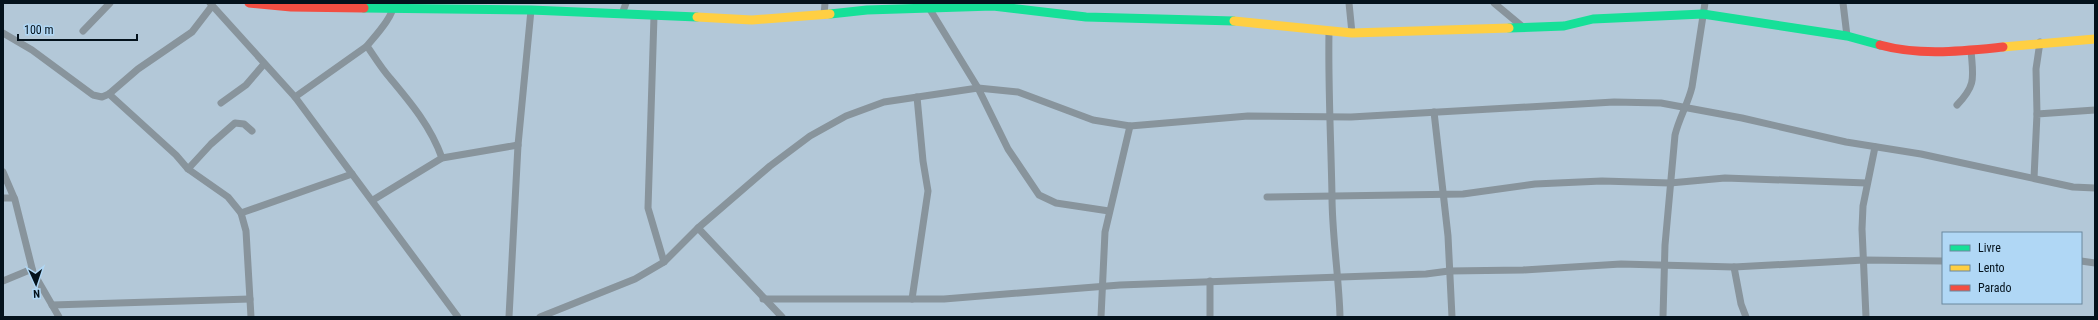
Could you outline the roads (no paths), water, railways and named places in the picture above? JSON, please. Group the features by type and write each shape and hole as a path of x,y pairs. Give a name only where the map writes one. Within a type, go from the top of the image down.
{"street":[{"path":"83,31 110,3"},
{"path":"249,3 291,7 332,5 394,6 531,10 752,20 824,15 867,10 958,5 993,6 1045,14 1099,18 1219,19 1329,32 1352,33 1564,26 1594,19 1703,14 1847,36 1884,46 1928,51 1957,52 2040,42 2095,39"},
{"path":"622,14 626,3"},
{"path":"824,15 825,3"},
{"path":"1349,3 1352,33"},
{"path":"1494,3 1524,28"},
{"path":"1663,317 1664,265 1675,135 1678,119 1689,98 1692,87 1705,3"},
{"path":"1843,3 1847,36"},
{"path":"3,34 38,54 93,95 102,97 109,94 138,69 192,32 211,5 295,97 373,200 458,317"},
{"path":"295,97 304,92 349,57 367,46 380,30 394,6"},
{"path":"929,6 978,88 1008,149 1039,195 1056,203 1109,210"},
{"path":"509,317 518,145 531,10"},
{"path":"654,16 648,208 664,262"},
{"path":"1329,32 1332,196 1339,276 1340,317"},
{"path":"2034,178 2037,114 2036,69 2040,42"},
{"path":"367,46 389,77 414,107 436,141 442,158"},
{"path":"1957,105 1971,89 1973,78 1971,50"},
{"path":"221,103 246,85 264,64"},
{"path":"540,317 635,279 664,262 698,228 770,166 810,136 865,107 884,102 978,88 1018,92 1093,120 1130,126 1248,116 1330,118 1614,102 1661,103 1875,147 1921,154 2073,187 2095,188"},
{"path":"109,94 176,155 188,169 228,197 241,213 246,230 251,317"},
{"path":"912,299 928,191 923,160 917,97"},
{"path":"2037,114 2095,110"},
{"path":"1434,112 1442,194 1448,236 1452,317"},
{"path":"188,169 216,139 235,123 244,124 252,131"},
{"path":"1101,317 1104,241 1109,210 1130,126"},
{"path":"373,200 442,158 518,145"},
{"path":"1866,317 1862,229 1867,183 1875,147"},
{"path":"3,172 14,198 32,269 59,317"},
{"path":"241,213 352,174"},
{"path":"1267,197 1407,193 1462,194 1535,184 1602,181 1670,183 1697,179 1725,178 1867,183"},
{"path":"3,198 14,198"},
{"path":"698,228 763,299 782,317"},
{"path":"763,299 944,299 1102,286 1339,276 1426,274 1449,271 1523,270 1622,264 1734,267 1864,260 1942,261"},
{"path":"2082,261 2095,263"},
{"path":"1734,267 1741,304 1746,317"},
{"path":"3,281 32,269"},
{"path":"1210,281 1210,317"},
{"path":"52,305 250,299"}]}
